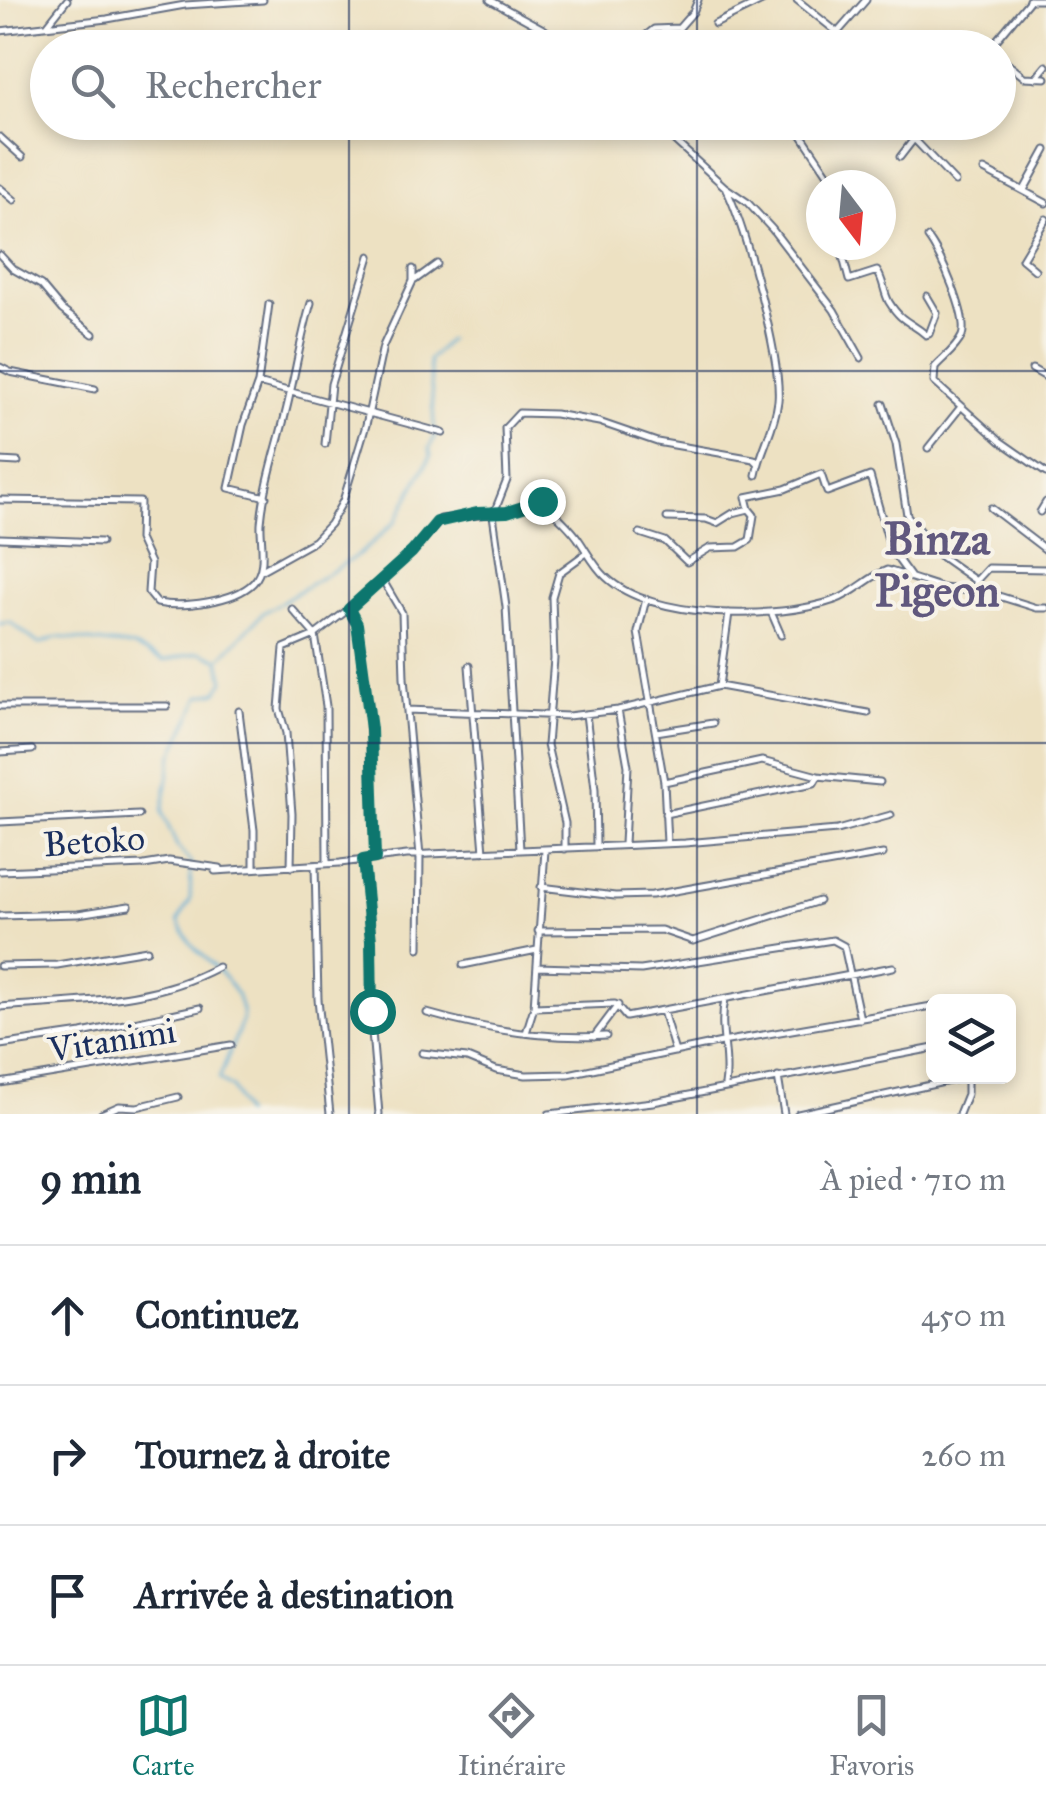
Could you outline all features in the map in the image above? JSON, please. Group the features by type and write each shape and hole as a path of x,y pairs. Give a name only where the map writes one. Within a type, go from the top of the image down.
{"street":[{"path":"48,24 67,0"},
{"path":"0,31 107,18 186,2 263,0"},
{"path":"490,0 543,30"},
{"path":"675,30 682,26 698,0"},
{"path":"716,24 764,0"},
{"path":"797,0 834,30"},
{"path":"839,30 866,0"},
{"path":"1005,30 1030,0 1046,0"},
{"path":"1036,78 1046,66"},
{"path":"1016,71 1046,78"},
{"path":"0,137 22,157"},
{"path":"674,140 747,202 790,249 834,310 861,358"},
{"path":"805,140 824,170"},
{"path":"900,157 913,140"},
{"path":"915,140 955,182"},
{"path":"1024,190 1046,150"},
{"path":"984,170 1046,203"},
{"path":"725,187 748,251 777,376 773,430 756,475"},
{"path":"0,188 14,200"},
{"path":"1035,270 1022,259 1046,220"},
{"path":"928,238 941,256 964,325 955,347 935,367 932,374 937,387 1046,473"},
{"path":"0,254 93,334"},
{"path":"324,444 338,357 370,256"},
{"path":"844,260 849,280 876,271 886,298 902,321 926,335 930,334 937,313 927,296"},
{"path":"413,281 436,264"},
{"path":"0,500 140,502 139,539 150,563 148,592 162,604 218,601 252,584 260,571 314,541 330,524 352,480 383,346 413,281 413,268"},
{"path":"260,571 266,496 296,352 311,303"},
{"path":"266,496 229,488 243,425 258,383 269,304"},
{"path":"0,367 95,390"},
{"path":"1032,369 1046,377"},
{"path":"258,383 443,432"},
{"path":"883,404 896,444 907,515 939,555 976,581"},
{"path":"928,448 960,408"},
{"path":"520,851 506,607 493,514 507,480 505,428 520,413 555,414 600,422 657,442 741,456 758,463"},
{"path":"0,461 18,462"},
{"path":"640,533 665,541 687,562 710,548 738,548 750,540 754,515 748,509 746,497 785,489 821,474 826,492 870,476 891,550 912,579"},
{"path":"291,867 292,814 286,733 280,709 284,651 287,645 314,636 349,609 412,552 437,522 477,513 493,514 542,501 579,539 607,579 684,611 771,612 840,599 887,570 960,592 1046,608"},
{"path":"1040,512 1046,502"},
{"path":"991,508 1046,550"},
{"path":"667,518 717,523 748,509"},
{"path":"0,538 100,542"},
{"path":"565,848 565,823 547,745 554,658 552,597 559,573 586,554"},
{"path":"976,592 976,581 984,570 992,567 1046,569"},
{"path":"382,579 402,612 420,856 419,948"},
{"path":"646,598 638,632 664,782 667,843"},
{"path":"292,609 314,636 326,706 327,864"},
{"path":"349,609 357,624 369,710 375,858"},
{"path":"719,686 729,612"},
{"path":"771,612 780,635"},
{"path":"469,666 484,853"},
{"path":"407,710 586,714 719,686 868,713"},
{"path":"0,706 166,706"},
{"path":"618,710 628,766 624,844"},
{"path":"238,711 254,830 254,868"},
{"path":"586,714 596,789 596,846"},
{"path":"656,732 712,724"},
{"path":"0,752 32,750"},
{"path":"664,782 762,761 818,776 880,782"},
{"path":"665,814 814,782 818,776"},
{"path":"0,822 138,815"},
{"name":"Betoko","path":"0,871 144,865 170,860 220,868 215,871 291,867 375,858 837,830 891,815"},
{"path":"526,1033 534,1007 546,850"},
{"path":"541,887 615,896 652,895 883,854"},
{"path":"363,860 379,1114"},
{"path":"315,865 318,999 330,1114"},
{"path":"538,931 660,930 693,942 820,901"},
{"path":"0,916 98,912 128,906"},
{"path":"537,967 641,970 834,940 844,946 860,1019"},
{"path":"0,966 57,965 147,950"},
{"path":"463,965 537,950"},
{"path":"0,1007 127,997 184,985 218,967"},
{"path":"618,1005 626,1017 893,967"},
{"path":"725,999 720,1025 728,1064 725,1086"},
{"path":"534,1007 618,1005"},
{"path":"594,1037 618,1005"},
{"path":"422,1052 467,1058 511,1073 547,1076 632,1064 722,1042 926,1007"},
{"path":"0,1045 200,1008"},
{"path":"663,1011 674,1052"},
{"path":"427,1013 481,1029 606,1036"},
{"name":"Vitanimi","path":"0,1083 232,1045"},
{"path":"550,1114 653,1102 926,1049"},
{"path":"778,1077 784,1114"},
{"path":"798,1114 935,1084"},
{"path":"959,1114 967,1084"},
{"path":"101,1114 119,1106 137,1108 178,1097"}],"waterway":[{"path":"220,659 263,613 360,554 396,521 431,455 429,449 435,436 429,360 448,340"},
{"path":"0,624 10,622 39,644 58,637 134,647 164,661 200,652 217,659"},
{"path":"219,660 224,680 217,692 200,696 172,756 162,812 177,846 191,863 190,901 178,921 192,945 233,988 241,1008 243,1019 219,1079 232,1088 244,1114"}],"district":[{"name":"Binza Pigeon","path":"937,564"}],"route":[{"path":"372,1011 371,941 363,860 375,858 371,729 357,624 349,609 412,552 437,522 477,513 507,512 542,501"}]}
